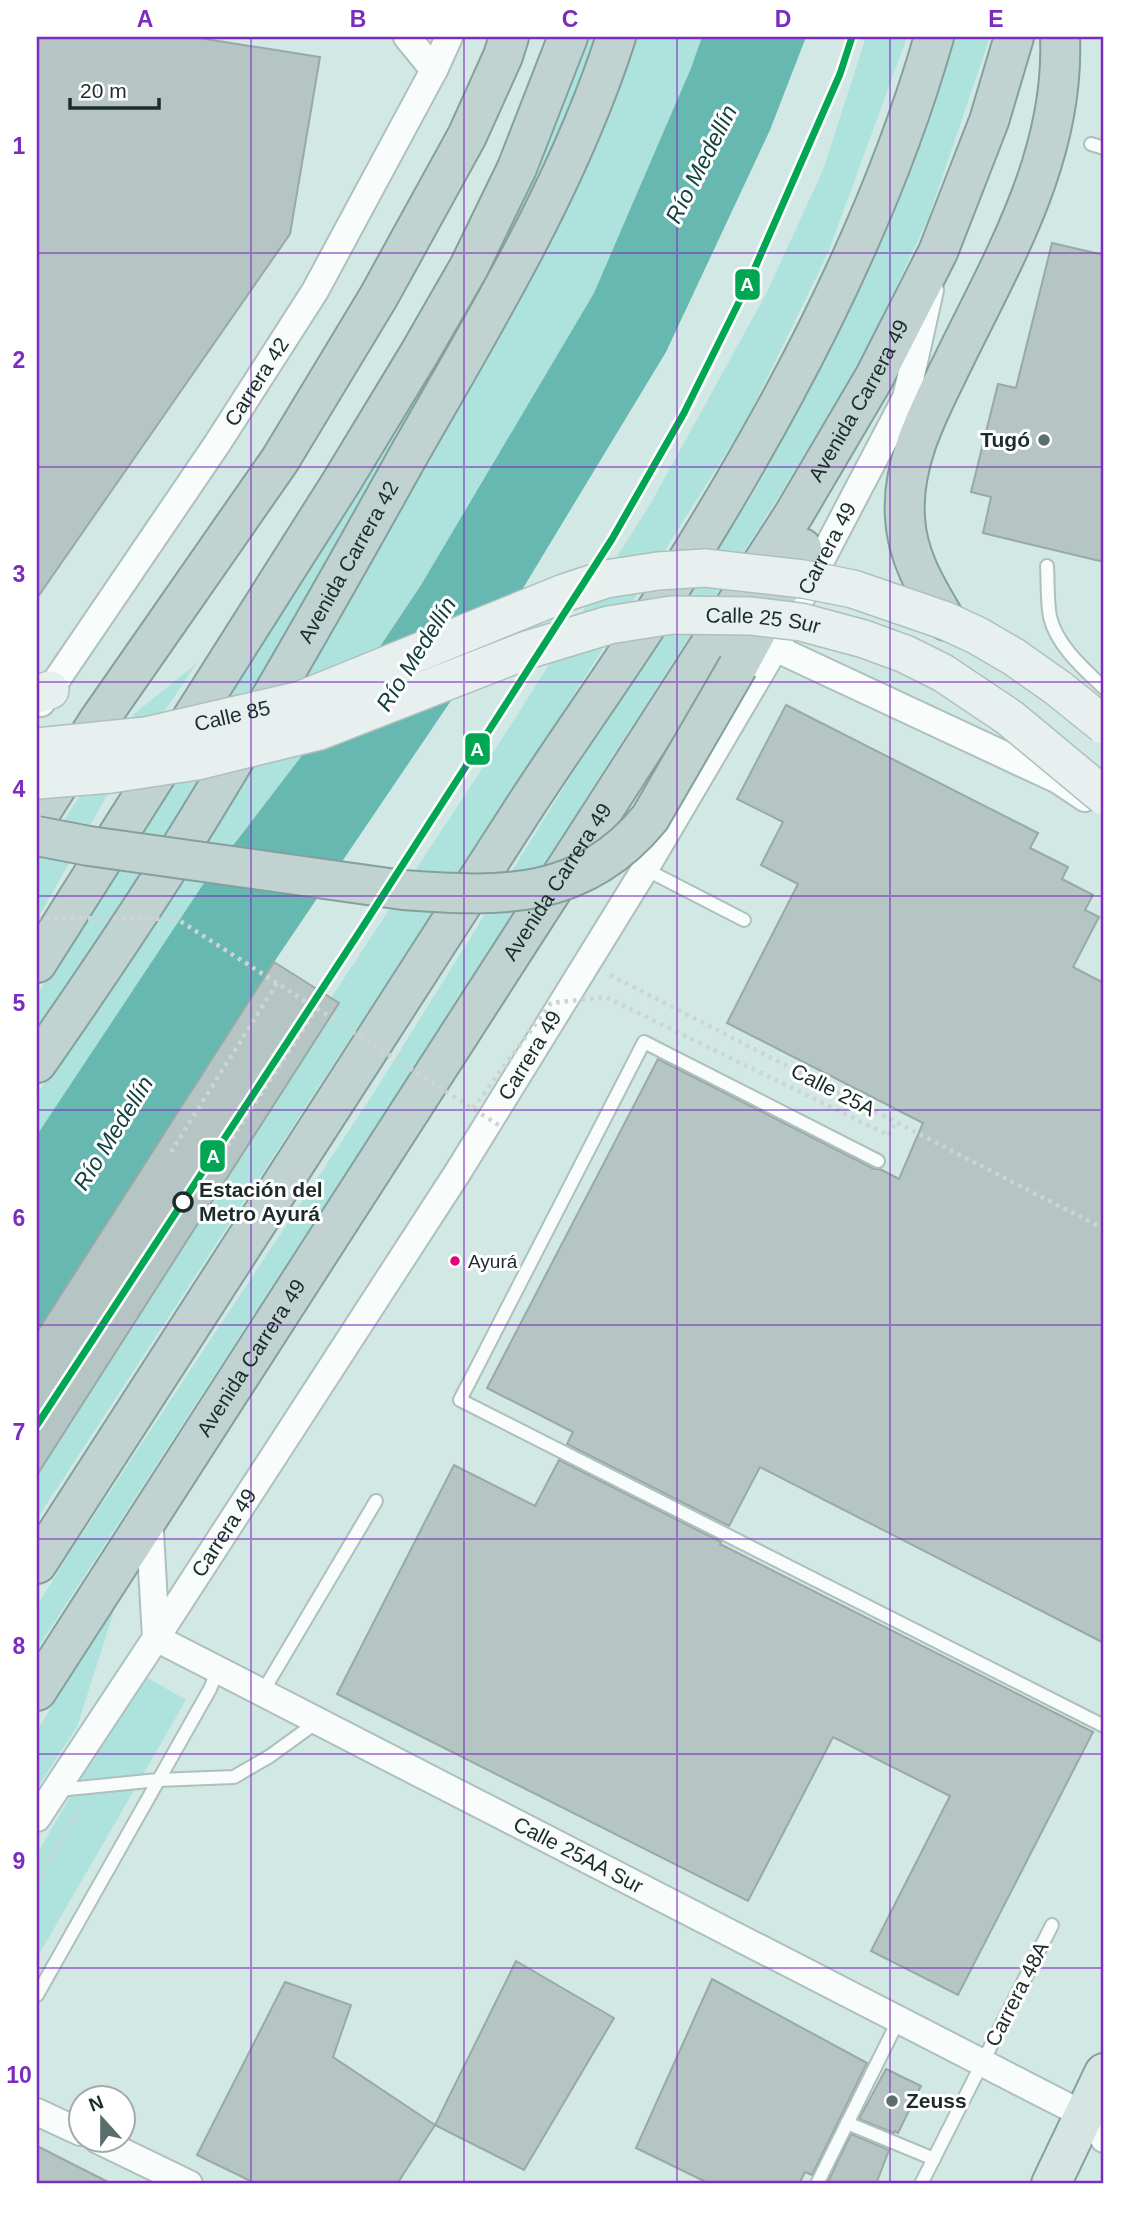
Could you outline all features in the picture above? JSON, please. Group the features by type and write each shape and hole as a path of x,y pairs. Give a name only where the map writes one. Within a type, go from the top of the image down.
{"highway":[{"path":"37,818 99,720 280,460 379,296 467,136 509,37"},
{"path":"37,962 313,527 469,267 517,168 568,37"},
{"name":"Avenida Carrera 42","path":"37,1063 190,833 349,562 519,260 569,157 616,37"},
{"path":"37,1564 553,763 663,599 763,434 812,342 856,247 895,150 934,37"},
{"name":"Avenida Carrera 49","path":"37,1692 794,513 874,378 938,252 989,121 1014,37"},
{"path":"946,621 924,584 912,555 905,519 906,482 920,430 1020,225 1041,170 1054,121 1060,45"},
{"path":"37,836 89,846 402,890 450,893 536,890 574,878 598,865 624,847 650,818 738,666 890,385 938,252"}],"main road":[{"name":"Calle 85","path":"37,747 146,736 301,699 564,593 606,579 657,571 705,568 803,579 853,589 946,621"},
{"name":"Calle 25 Sur","path":"386,705 527,650 609,625 673,615 750,616 801,622 895,650 943,673 1010,718 1104,796"},
{"path":"946,621 1014,657 1104,725"},
{"name":"Calle 85","path":"37,780 111,774 197,761 319,731 386,705"},
{"path":"1051,2184 1094,2127 1104,2073"}],"street":[{"path":"407,37 434,70"},
{"name":"Carrera 42","path":"41,698 217,444 315,290 434,70 449,37"},
{"name":"Carrera 49","path":"37,1818 458,1172 645,869 775,648 906,398 938,252"},
{"name":"Calle 25 Sur","path":"775,648 1058,780 1104,814"},
{"path":"149,1515 156,1638"},
{"name":"Calle 25AA Sur","path":"156,1638 982,2062 1094,2127"},
{"path":"37,2112 66,2125"},
{"path":"126,2154 189,2184"}],"lane":[{"path":"1046,566 1051,618 1056,630 1078,663 1104,688"},
{"path":"645,869 744,920"},
{"path":"878,1161 644,1042 460,1400 1104,1726"},
{"path":"262,1693 376,1501"},
{"path":"37,1995 218,1670"},
{"path":"55,1790 158,1780 234,1777 270,1756 317,1721"},
{"name":"Carrera 48A","path":"921,2184 1052,1926"},
{"path":"817,2184 899,2019"},
{"path":"847,2123 934,2159"}],"path":[{"path":"37,918 177,919 499,1126"},
{"name":"Calle 25A","path":"587,963 1104,1230"},
{"path":"172,1152 277,984"},
{"path":"473,1108 551,1003 606,997 888,1135 896,1122"},
{"path":"209,1174 317,1009"}],"shaded area":[{"path":"584,37 597,37 557,145 468,328 381,480 331,552 277,654 134,893 37,1036 37,995 95,900"},
{"path":"634,37 702,37 594,293 421,585 343,702 37,1135 37,1094 182,881"},
{"path":"866,37 907,37 828,253 745,423 568,704 37,1519 37,1475 339,1003 331,998 509,728 652,501 766,294 823,170"},
{"path":"951,37 990,37 928,219 863,357 776,501 37,1649 37,1606 74,1546 375,1091 584,755 758,486 840,330 906,172"},
{"path":"197,663 106,797 37,920 37,861 134,714"},
{"path":"120,1592 77,1727 37,1788 37,1731"},
{"path":"141,1674 186,1700 37,1958 37,1854"}],"water":[{"name":"Río Medellín","path":"702,37 806,37 770,130 666,352 488,646 274,962 37,1332 37,1135 202,886 343,702 421,585 594,293"}],"building":[{"path":"37,37 193,37 320,57 290,234 37,598"},
{"name":"Tugó","path":"1052,243 1104,255 1104,562 983,533 991,497 971,492 998,384 1016,388"},
{"path":"786,705 1038,833 1030,848 1068,867 1062,879 1093,895 1085,910 1099,917 1073,967 1104,983 1104,1643 760,1467 729,1526 567,1444 573,1432 487,1388 658,1059 874,1169 880,1169 899,1179 923,1123 727,1023 798,884 761,865 783,822 737,799"},
{"name":"Estación del Metro Ayurá","path":"274,962 339,1003 37,1475 37,1332"},
{"path":"559,1460 1093,1732 958,1995 871,1951 950,1796 833,1737 748,1901 337,1694 454,1465 535,1506"},
{"path":"516,1961 614,2018 524,2170 435,2125"},
{"path":"712,1979 867,2063 812,2175 805,2172 799,2184 710,2184 636,2148"},
{"path":"285,1982 351,2005 333,2057 435,2125 397,2184 257,2184 197,2155"},
{"name":"Zeuss","path":"886,2069 921,2086 898,2133 859,2119"},
{"name":"Zeuss","path":"851,2134 889,2150 876,2184 828,2182"},
{"path":"37,2146 112,2184 37,2184"}],"transit line":[{"name":"A","path":"37,1425 612,539 684,413 746,288 840,74 852,37"}],"place":[{"name":"Tugó","path":"1044,440"},
{"name":"Estación del Metro Ayurá","path":"183,1202"},
{"name":"Ayurá","path":"455,1261"},
{"name":"Zeuss","path":"892,2101"}]}
